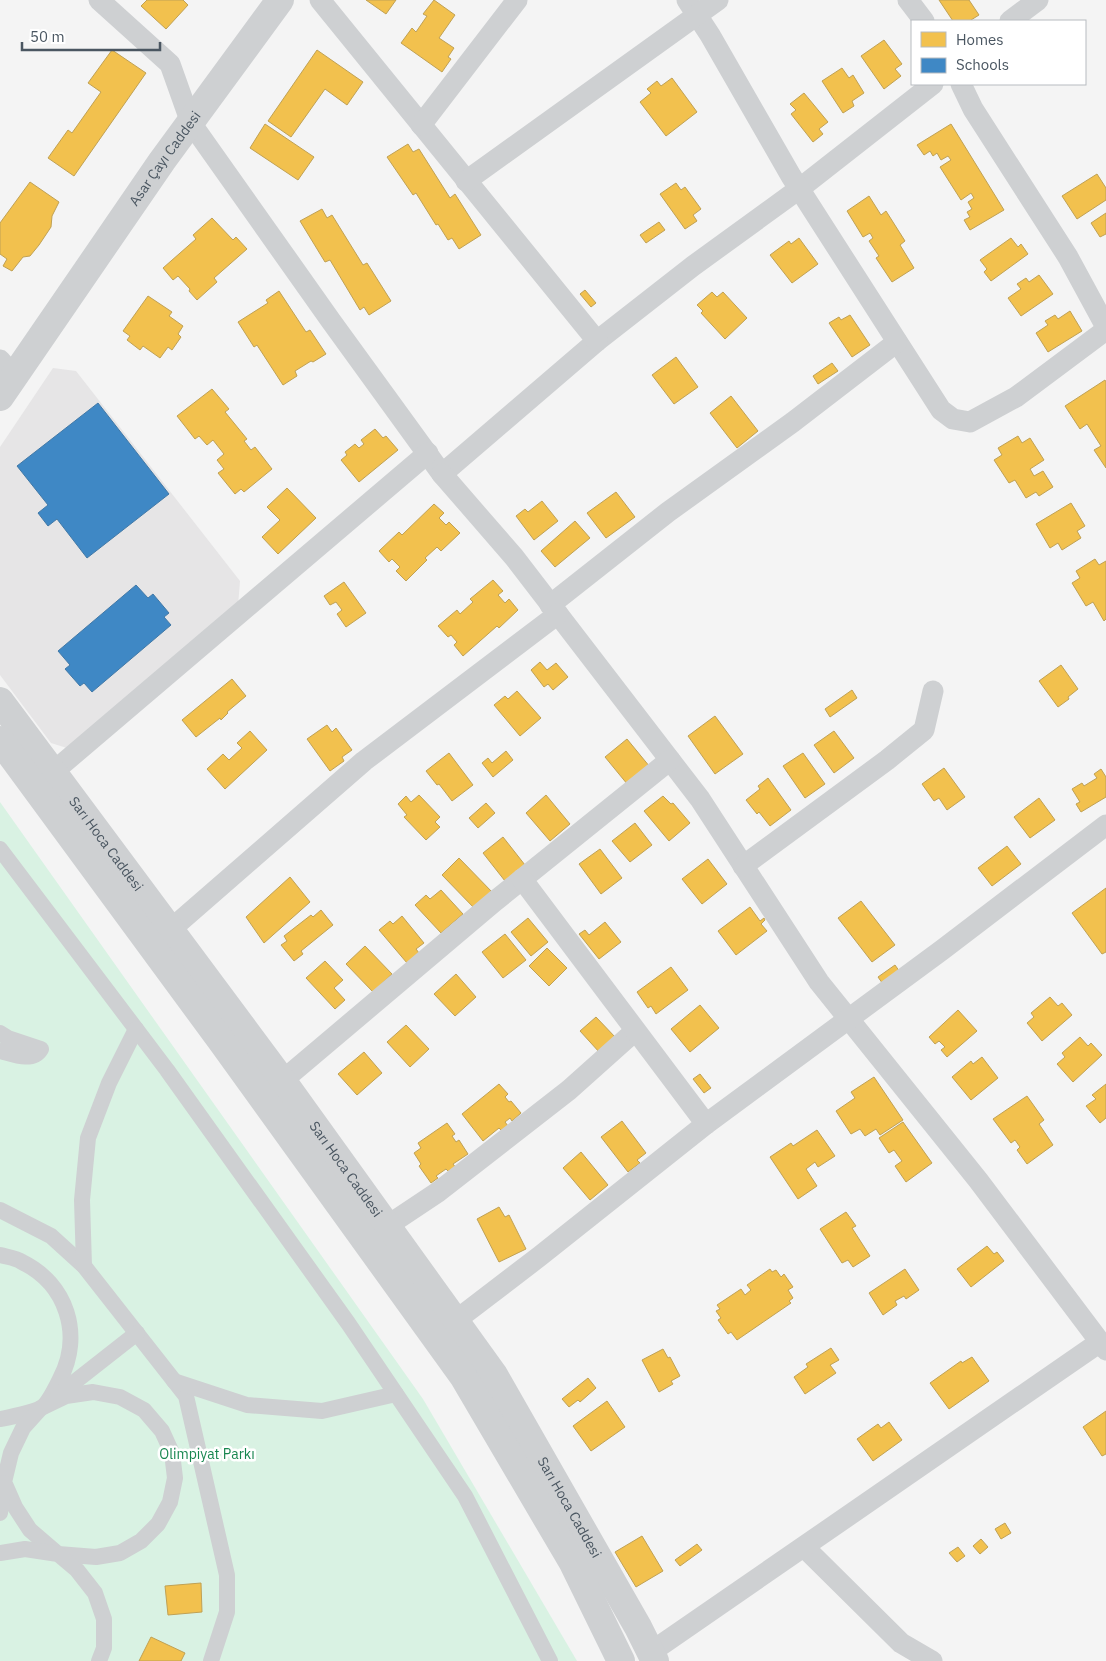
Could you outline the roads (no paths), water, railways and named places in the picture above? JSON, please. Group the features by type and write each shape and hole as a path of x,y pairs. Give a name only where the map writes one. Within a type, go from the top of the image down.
{"street":[{"path":"98,0 170,64 190,123 442,474 514,557 700,799 819,982 978,1180 1103,1346 804,1547 653,1657"},
{"name":"Asar Çayı Caddesi","path":"53,320 162,161 280,0"},
{"path":"320,0 597,341"},
{"path":"421,125 517,0"},
{"path":"466,181 692,7 718,0"},
{"path":"908,0 923,20"},
{"path":"1011,20 1038,0"},
{"path":"692,7 799,189 941,410 953,419 970,422 1016,397 1106,328 1068,257 973,109 961,85"},
{"path":"442,474 597,341 694,266 799,189 932,85"},
{"path":"2,366 53,320"},
{"path":"0,397 53,320"},
{"path":"170,930 364,761 554,610 668,512 793,422 898,342"},
{"path":"53,772 428,454"},
{"path":"743,866 888,760 924,730 933,691"},
{"name":"Sarı Hoca Caddesi","path":"0,701 282,1081 494,1375 638,1627 653,1657"},
{"name":"Sarı Hoca Caddesi","path":"0,740 464,1376 573,1563 621,1661"},
{"path":"282,1081 522,879 670,760"},
{"path":"455,1322 706,1124 942,950 1106,825"},
{"path":"0,849 136,1029 348,1323 465,1496 550,1661"},
{"path":"522,879 706,1124"},
{"path":"84,1266 82,1200 88,1138 109,1083 136,1029"},
{"path":"387,1226 438,1192 569,1090 635,1031"},
{"path":"0,1033 40,1050 34,1056 0,1051"},
{"path":"0,1210 51,1236 84,1266 186,1396 228,1574 227,1612 211,1661"},
{"path":"0,1255 21,1261 43,1275 60,1296 69,1320 71,1346 64,1371 42,1408"},
{"path":"0,1513 2,1477 23,1428 42,1408 137,1334"},
{"path":"174,1381 247,1405 322,1411 396,1394"},
{"path":"0,1419 42,1408 66,1396 75,1394 93,1392 120,1397 144,1410 162,1431 172,1453 174,1470 170,1502 158,1524 142,1541 120,1552 96,1557 25,1550 0,1552"},
{"path":"2,1477 15,1507 30,1530 77,1570 95,1593 104,1619 104,1648 99,1661"},
{"path":"804,1547 901,1643 932,1661"}],"park label":[{"name":"Olimpiyat Parkı","path":"207,1454"}]}
